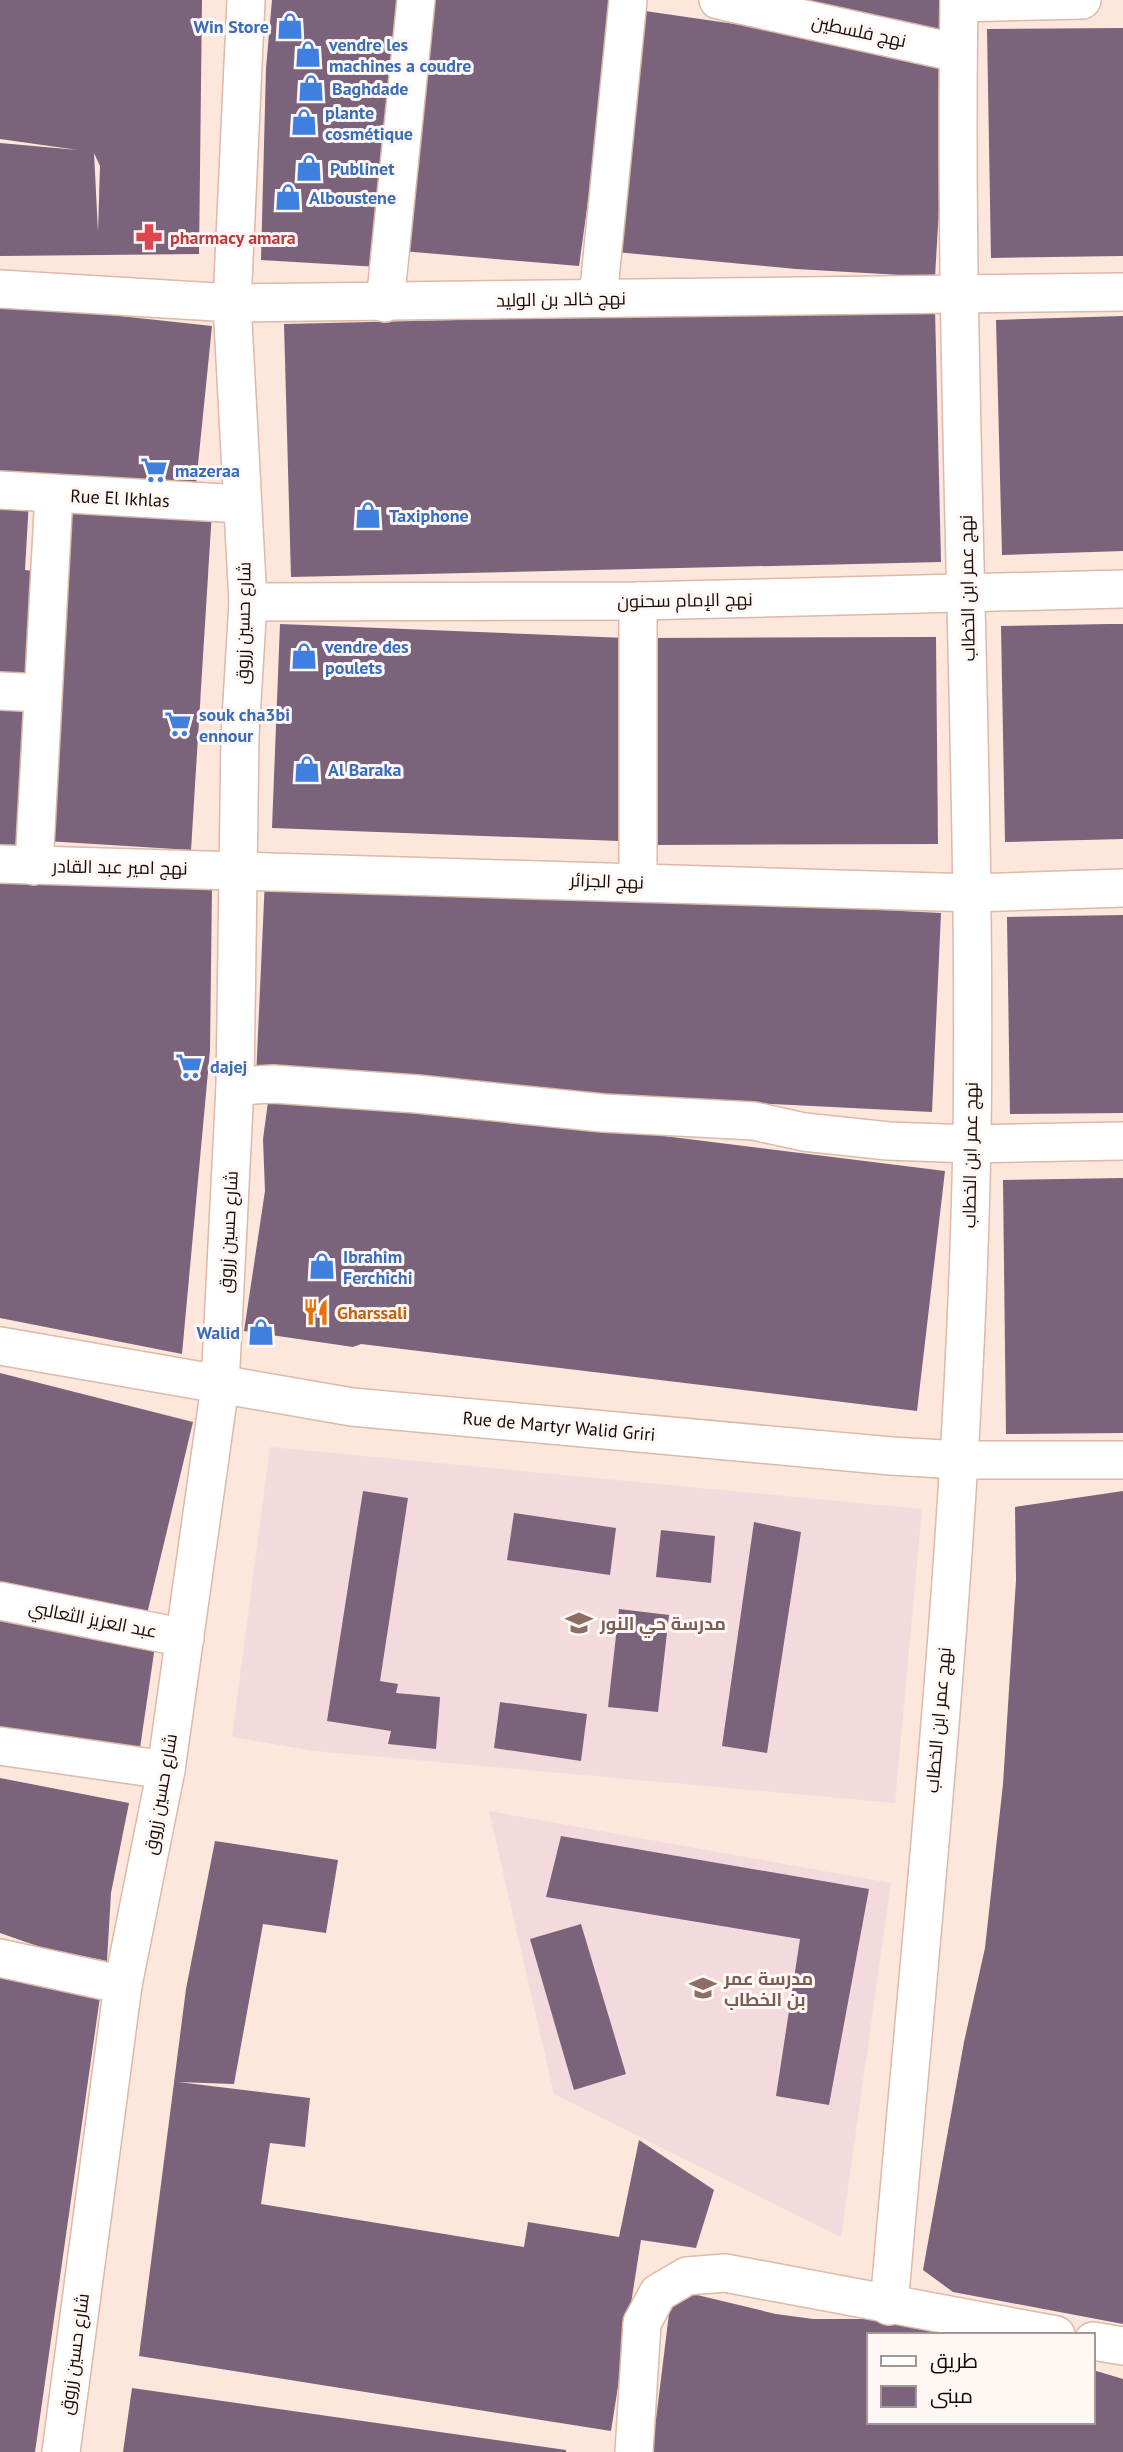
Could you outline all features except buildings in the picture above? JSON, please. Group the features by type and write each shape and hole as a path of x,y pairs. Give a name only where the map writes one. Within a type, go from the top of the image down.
{"street":[{"name":"شارع حسين زروق","path":"61,2452 123,1985 166,1770 220,1386 235,1086 240,735 247,602 232,303 246,0"},
{"path":"385,303 416,0"},
{"path":"598,298 628,0"},
{"name":"نهج فلسطين","path":"718,0 958,52"},
{"path":"959,1 1082,0"},
{"name":"نهج عمر ابن الخطاب","path":"889,2306 960,1460 971,1144 974,893 960,294 959,1"},
{"name":"نهج خالد بن الوليد","path":"0,289 232,303 1123,292"},
{"name":"Rue El Ikhlas","path":"0,490 241,504"},
{"path":"17,865 42,694 54,494"},
{"name":"نهج الإمام سحنون","path":"247,602 638,601 1123,589"},
{"path":"638,601 638,882"},
{"path":"0,691 42,694"},
{"name":"نهج امير عبد القادر","path":"17,865 240,869"},
{"name":"نهج الجزائر","path":"240,869 974,893 1123,888"},
{"path":"235,1086 273,1084 417,1094 603,1113 754,1121 804,1132 888,1141 971,1144 1123,1141"},
{"name":"Rue de Martyr Walid Griri","path":"0,1346 220,1386 366,1408 960,1460 1123,1460"},
{"name":"عبد العزيز الثعالبي","path":"0,1601 185,1638"},
{"path":"0,1746 166,1770"},
{"path":"0,1958 123,1985"},
{"path":"634,2452 642,2323 658,2293 687,2276 725,2273 889,2306 1044,2333"},
{"path":"1095,2341 1123,2346"}],"shaded area":[{"name":"مدرسة حي النور","path":"270,1447 922,1509 895,1803 314,1751 232,1737"},
{"name":"مدرسة عمر بن الخطاب","path":"489,1811 891,1883 841,2237 554,2094"}],"place":[{"name":"Win Store","path":"290,26"},
{"name":"vendre les machines a coudre","path":"308,54"},
{"name":"Baghdade","path":"311,88"},
{"name":"plante cosmétique","path":"304,122"},
{"name":"Publinet","path":"309,168"},
{"name":"Alboustene","path":"288,197"},
{"name":"pharmacy amara","path":"149,237"},
{"name":"mazeraa","path":"154,470"},
{"name":"Taxiphone","path":"368,515"},
{"name":"vendre des poulets","path":"304,656"},
{"name":"souk cha3bi ennour","path":"178,724"},
{"name":"Al Baraka","path":"307,769"},
{"name":"dajej","path":"189,1066"},
{"name":"Ibrahim Ferchichi","path":"322,1266"},
{"name":"Gharssali","path":"316,1312"},
{"name":"Walid","path":"261,1332"},
{"name":"مدرسة حي النور","path":"579,1623"},
{"name":"مدرسة عمر بن الخطاب","path":"703,1988"}]}
